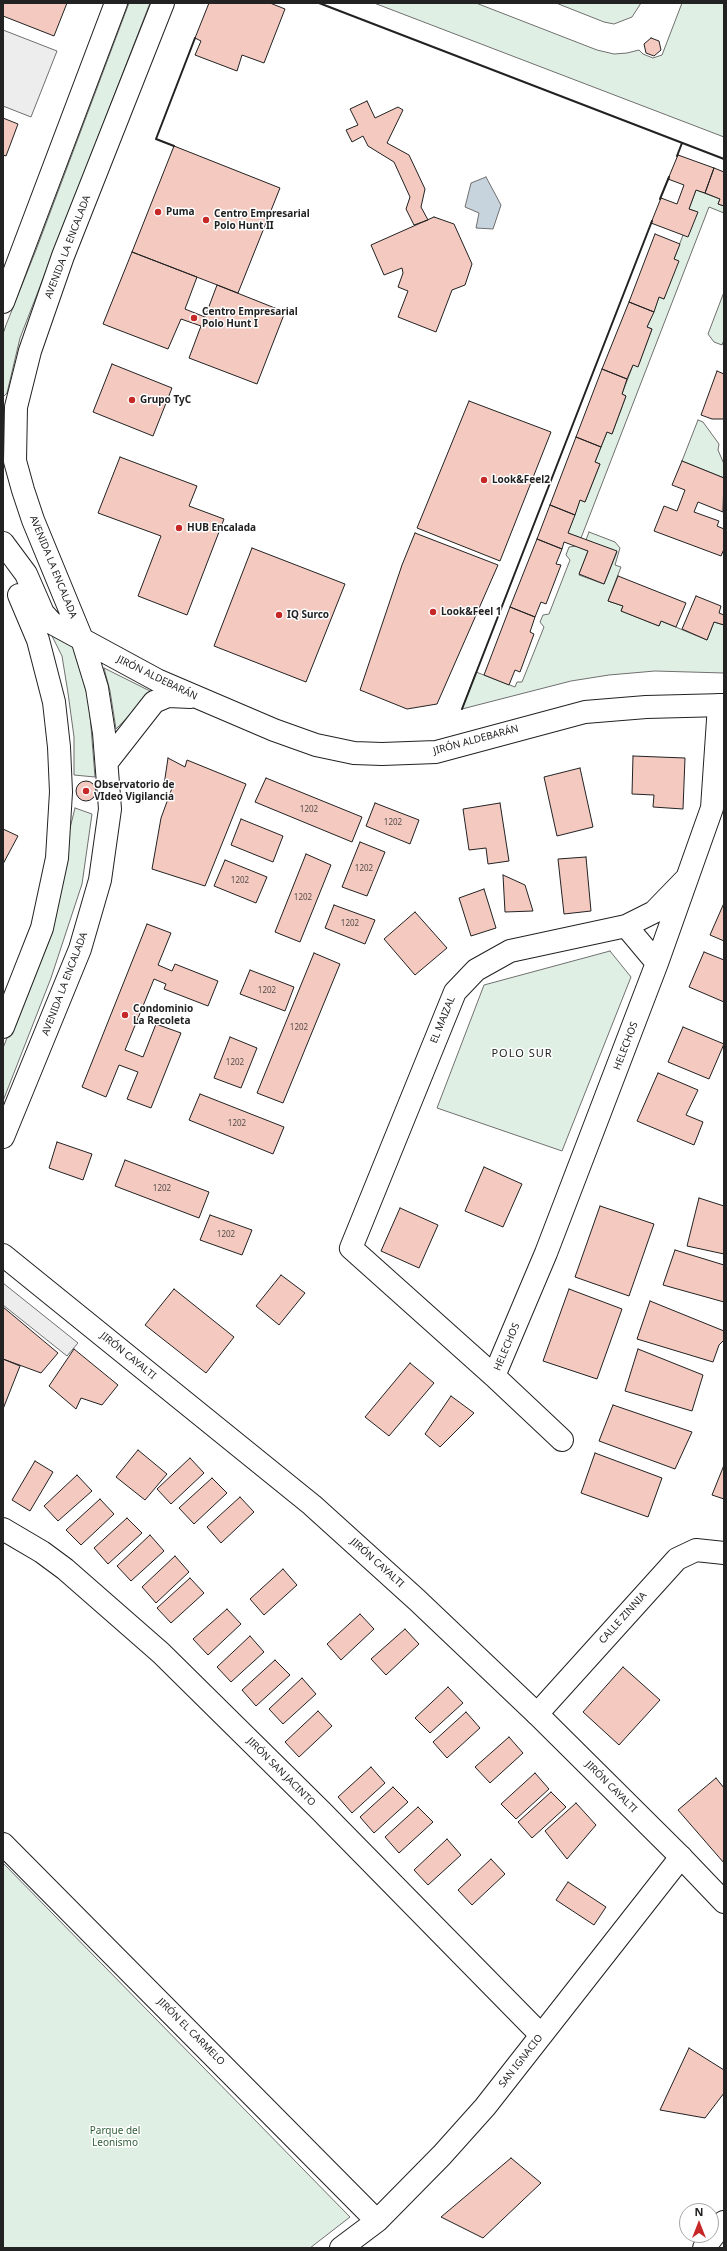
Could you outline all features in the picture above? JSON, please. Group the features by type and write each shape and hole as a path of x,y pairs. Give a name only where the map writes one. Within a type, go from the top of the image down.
{"street":[{"path":"3,302 116,3"},
{"name":"AVENIDA LA ENCALADA","path":"3,1138 80,949 98,887 110,809 107,762 97,688 82,639 49,561 27,502 15,461 9,423 30,351 63,256 163,3"},
{"name":"JIRÓN ALDEBARÁN","path":"3,543 26,574 42,613 52,623 157,680 196,698 316,745 354,753 382,754 436,752 585,712 646,706 721,705"},
{"path":"3,559 38,640 47,668 54,702 59,747 61,792 57,858 42,928 3,1027"},
{"path":"107,762 154,702 168,696 179,695 196,698"},
{"name":"HELECHOS","path":"494,1376 546,1253 657,963 685,880 712,808 721,705"},
{"name":"EL MAIZAL","path":"494,1376 351,1248 455,992 476,970 510,950 626,926 654,912 685,880"},
{"path":"626,926 657,963"},
{"name":"JIRÓN CAYALTI","path":"3,1254 312,1505 417,1600 537,1714 681,1857 724,1902"},
{"path":"494,1376 562,1440"},
{"name":"JIRÓN SAN JACINTO","path":"3,1529 42,1552 65,1568 161,1653 321,1810 541,2035"},
{"name":"CALLE ZINNIA","path":"537,1714 676,1559 696,1550 724,1553"},
{"name":"JIRÓN EL CARMELO","path":"3,1844 378,2221"},
{"name":"SAN IGNACIO","path":"341,2248 378,2221 442,2155 485,2107 681,1857"},
{"path":"704,2248 724,2222"}],"green space":[{"path":"129,3 150,3 20,338 7,393 3,397 3,334"},
{"path":"374,3 476,3 597,50 614,54 639,50 643,54 653,58 662,55 682,3 724,3 724,137"},
{"path":"556,3 641,3 632,17 614,24 604,22"},
{"path":"696,190 720,199 718,204 724,206 724,213 709,207 581,538 568,533 580,500 585,502 600,464 595,462 607,432 612,434 626,396 622,394 633,365 638,366 652,329 647,327 659,297 664,299 674,259 683,235 697,212 689,209"},
{"path":"724,292 724,340 722,345 714,342 708,334"},
{"path":"698,420 703,422 719,444 718,450 724,464 724,478 682,461"},
{"path":"589,532 615,542 620,548 615,565 621,567 608,601 623,606 621,611 659,626 661,621 707,640 714,622 724,625 724,673 655,671 609,675 571,681 462,709 476,672 515,687 517,682 522,682 544,627 540,622 543,615 549,614 570,560 566,555 569,547 576,546 588,551 579,575 604,584 617,552 586,540"},
{"path":"48,628 72,637 89,702 95,777 74,775 74,737 62,656"},
{"path":"104,668 152,692 116,729 110,691"},
{"path":"75,808 92,814 82,884 51,978 3,1101 3,1048 36,965"},
{"path":"610,951 631,977 562,1151 437,1108 484,985"},
{"name":"Parque del Leonismo","path":"3,1863 350,2217 310,2248 3,2248"}],"shaded area":[{"path":"3,30 57,51 31,117 3,106"},
{"path":"486,177 501,205 493,229 476,228 479,213 465,207 471,183"},
{"path":"3,1283 78,1343 67,1356 3,1305"}],"building":[{"path":"3,3 67,3 54,36 3,16"},
{"path":"209,3 270,3 285,9 264,63 242,55 237,71 195,55 201,41 195,38"},
{"path":"651,38 659,41 661,50 654,56 646,53 644,44"},
{"path":"367,101 375,118 398,107 403,110 387,143 409,155 425,189 421,207 428,220 414,225 406,209 410,197 394,162 368,146 363,136 352,142 346,130 358,125 350,109"},
{"path":"3,118 18,124 6,156 3,155"},
{"name":"Centro Empresarial Polo Hunt II","path":"174,146 280,188 238,293 132,252"},
{"path":"678,155 714,168 705,193 696,190 689,209 698,212 688,237 651,223 661,198 677,204 684,185 668,179"},
{"path":"714,168 724,172 724,206 718,204 720,199 705,193"},
{"path":"434,217 454,224 472,264 465,285 452,290 436,332 398,317 408,291 398,287 403,273 402,268 384,275 371,245"},
{"path":"655,234 680,244 674,259 679,261 664,299 659,297 654,312 629,302"},
{"name":"Centro Empresarial Polo Hunt I","path":"132,252 197,277 185,309 205,317 217,285 285,312 257,384 189,358 201,326 181,319 168,349 103,324"},
{"path":"629,302 654,312 647,327 652,329 638,367 633,365 627,379 602,369"},
{"name":"Grupo TyC","path":"112,364 172,388 153,436 93,412"},
{"path":"602,369 627,379 622,394 626,396 612,434 607,432 601,447 576,437"},
{"path":"717,371 724,374 724,419 712,419 701,415"},
{"name":"Look&Feel2","path":"469,401 551,432 500,561 417,528"},
{"path":"576,437 601,447 595,462 600,464 585,502 580,500 575,515 550,505"},
{"name":"HUB Encalada","path":"120,457 197,486 189,506 224,519 187,615 138,596 161,536 98,513"},
{"path":"682,461 724,478 723,512 698,502 694,512 719,521 717,526 724,529 724,549 721,556 654,531 664,506 677,511 685,490 672,485"},
{"path":"550,505 575,515 568,533 617,551 604,584 579,574 588,551 564,542 562,549 537,539"},
{"name":"Look&Feel 1","path":"415,533 498,565 437,704 407,709 360,690 402,565"},
{"path":"537,539 562,549 556,564 561,565 546,604 541,602 535,617 510,607"},
{"name":"IQ Surco","path":"252,548 345,584 306,682 214,646"},
{"path":"618,576 686,603 676,627 661,621 659,626 621,611 623,606 608,601"},
{"path":"696,596 721,606 719,613 724,615 724,625 714,622 707,640 682,629"},
{"path":"510,607 535,617 530,632 534,634 520,672 515,670 509,685 484,675"},
{"path":"633,756 685,758 683,809 653,807 654,795 632,794"},
{"path":"168,758 185,767 187,760 246,784 205,886 152,869 161,818 172,788 164,785"},
{"path":"580,768 593,827 557,836 544,777"},
{"path":"266,778 362,817 352,842 255,802"},
{"name":"Observatorio de VIdeo Vigilancia","path":"86,781 93,784 96,791 93,798 86,801 79,798 76,791 79,784"},
{"path":"375,803 419,820 410,844 366,826"},
{"path":"500,803 509,861 488,864 486,848 469,850 463,809"},
{"path":"241,819 283,836 273,862 231,845"},
{"path":"3,829 18,836 3,864"},
{"path":"360,842 385,852 367,896 342,887"},
{"path":"306,854 331,865 300,942 275,932"},
{"path":"586,857 591,911 564,914 558,859"},
{"path":"225,860 267,877 256,903 214,886"},
{"path":"503,875 525,885 533,911 505,912"},
{"path":"484,889 496,928 471,936 459,898"},
{"path":"724,903 724,941 710,935"},
{"path":"334,905 375,920 365,944 325,928"},
{"path":"415,912 447,948 415,975 384,939"},
{"name":"Condominio La Recoleta","path":"147,924 171,933 158,965 172,971 175,964 218,981 208,1006 164,989 166,984 154,979 125,1050 143,1057 156,1024 181,1033 151,1108 127,1099 138,1072 119,1065 106,1097 82,1087"},
{"path":"704,952 724,960 724,1002 689,987"},
{"path":"314,953 340,964 283,1103 257,1093"},
{"path":"250,970 294,987 285,1011 240,994"},
{"path":"683,1027 724,1044 709,1079 668,1062"},
{"path":"230,1037 257,1048 241,1088 214,1078"},
{"path":"658,1073 698,1090 686,1115 703,1122 694,1145 637,1121"},
{"path":"200,1094 284,1127 273,1154 189,1120"},
{"path":"57,1142 92,1154 83,1180 49,1168"},
{"path":"125,1160 209,1192 199,1218 115,1186"},
{"path":"484,1167 522,1184 503,1227 465,1211"},
{"path":"699,1198 724,1206 724,1254 687,1246"},
{"path":"600,1206 654,1224 629,1296 575,1277"},
{"path":"400,1208 438,1225 419,1268 381,1251"},
{"path":"210,1215 252,1230 242,1255 200,1240"},
{"path":"675,1250 724,1265 724,1302 663,1285"},
{"path":"281,1275 305,1293 279,1325 256,1306"},
{"path":"174,1289 234,1337 206,1373 145,1325"},
{"path":"569,1289 622,1309 597,1379 543,1361"},
{"path":"650,1301 724,1331 724,1340 719,1345 713,1362 637,1339"},
{"path":"3,1307 58,1353 41,1373 3,1359"},
{"path":"74,1349 118,1385 102,1405 81,1398 76,1409 49,1386"},
{"path":"638,1349 703,1375 692,1411 625,1391"},
{"path":"3,1359 20,1366 3,1409"},
{"path":"410,1363 434,1383 389,1436 365,1417"},
{"path":"451,1396 474,1413 440,1447 425,1434"},
{"path":"613,1405 692,1432 675,1469 599,1441"},
{"path":"138,1450 167,1474 145,1500 116,1477"},
{"path":"595,1453 662,1478 648,1517 581,1493"},
{"path":"190,1458 204,1473 171,1504 157,1489"},
{"path":"35,1461 53,1472 30,1511 12,1500"},
{"path":"724,1465 724,1499 712,1495"},
{"path":"77,1475 92,1491 58,1521 44,1506"},
{"path":"212,1478 227,1493 194,1524 179,1508"},
{"path":"240,1497 254,1512 221,1543 207,1527"},
{"path":"100,1499 114,1514 81,1545 66,1530"},
{"path":"127,1518 142,1533 108,1564 94,1548"},
{"path":"150,1535 164,1551 131,1581 117,1566"},
{"path":"175,1556 189,1572 156,1603 142,1587"},
{"path":"283,1569 297,1585 264,1615 250,1599"},
{"path":"190,1578 204,1593 171,1623 157,1608"},
{"path":"227,1609 241,1624 208,1655 193,1639"},
{"path":"360,1614 374,1629 341,1660 327,1644"},
{"path":"405,1629 419,1644 386,1675 371,1659"},
{"path":"250,1636 264,1652 231,1682 217,1667"},
{"path":"275,1660 290,1675 256,1706 242,1690"},
{"path":"623,1667 660,1700 619,1745 583,1712"},
{"path":"302,1678 316,1694 283,1724 269,1709"},
{"path":"448,1687 463,1703 430,1733 415,1718"},
{"path":"318,1711 332,1726 299,1757 285,1742"},
{"path":"466,1712 480,1728 447,1758 433,1742"},
{"path":"509,1737 523,1753 490,1783 475,1767"},
{"path":"371,1767 385,1783 352,1813 338,1797"},
{"path":"535,1773 549,1789 516,1819 501,1804"},
{"path":"716,1778 724,1788 724,1863 678,1810"},
{"path":"393,1787 408,1802 374,1833 360,1817"},
{"path":"551,1792 566,1807 532,1838 518,1822"},
{"path":"576,1803 596,1825 567,1859 545,1831"},
{"path":"418,1807 433,1822 399,1853 385,1837"},
{"path":"447,1839 461,1855 428,1885 414,1870"},
{"path":"491,1859 505,1874 472,1905 458,1890"},
{"path":"568,1882 606,1907 594,1925 556,1900"},
{"path":"689,2048 724,2070 724,2093 705,2118 660,2110"},
{"path":"511,2158 541,2183 483,2238 441,2217"}],"wall":[{"path":"319,3 724,159"},
{"path":"174,146 156,139 195,38"},
{"path":"677,156 682,143"},
{"path":"660,199 669,177"},
{"path":"462,709 652,221"}],"place":[{"name":"Puma","path":"158,212"},
{"name":"Centro Empresarial Polo Hunt II","path":"206,220"},
{"name":"Centro Empresarial Polo Hunt I","path":"194,318"},
{"name":"Grupo TyC","path":"132,400"},
{"name":"Look&Feel2","path":"484,480"},
{"name":"HUB Encalada","path":"179,528"},
{"name":"Look&Feel 1","path":"433,612"},
{"name":"IQ Surco","path":"279,615"},
{"name":"Observatorio de VIdeo Vigilancia","path":"86,791"},
{"name":"Condominio La Recoleta","path":"125,1015"}],"district":[{"name":"POLO SUR","path":"522,1054"}]}
